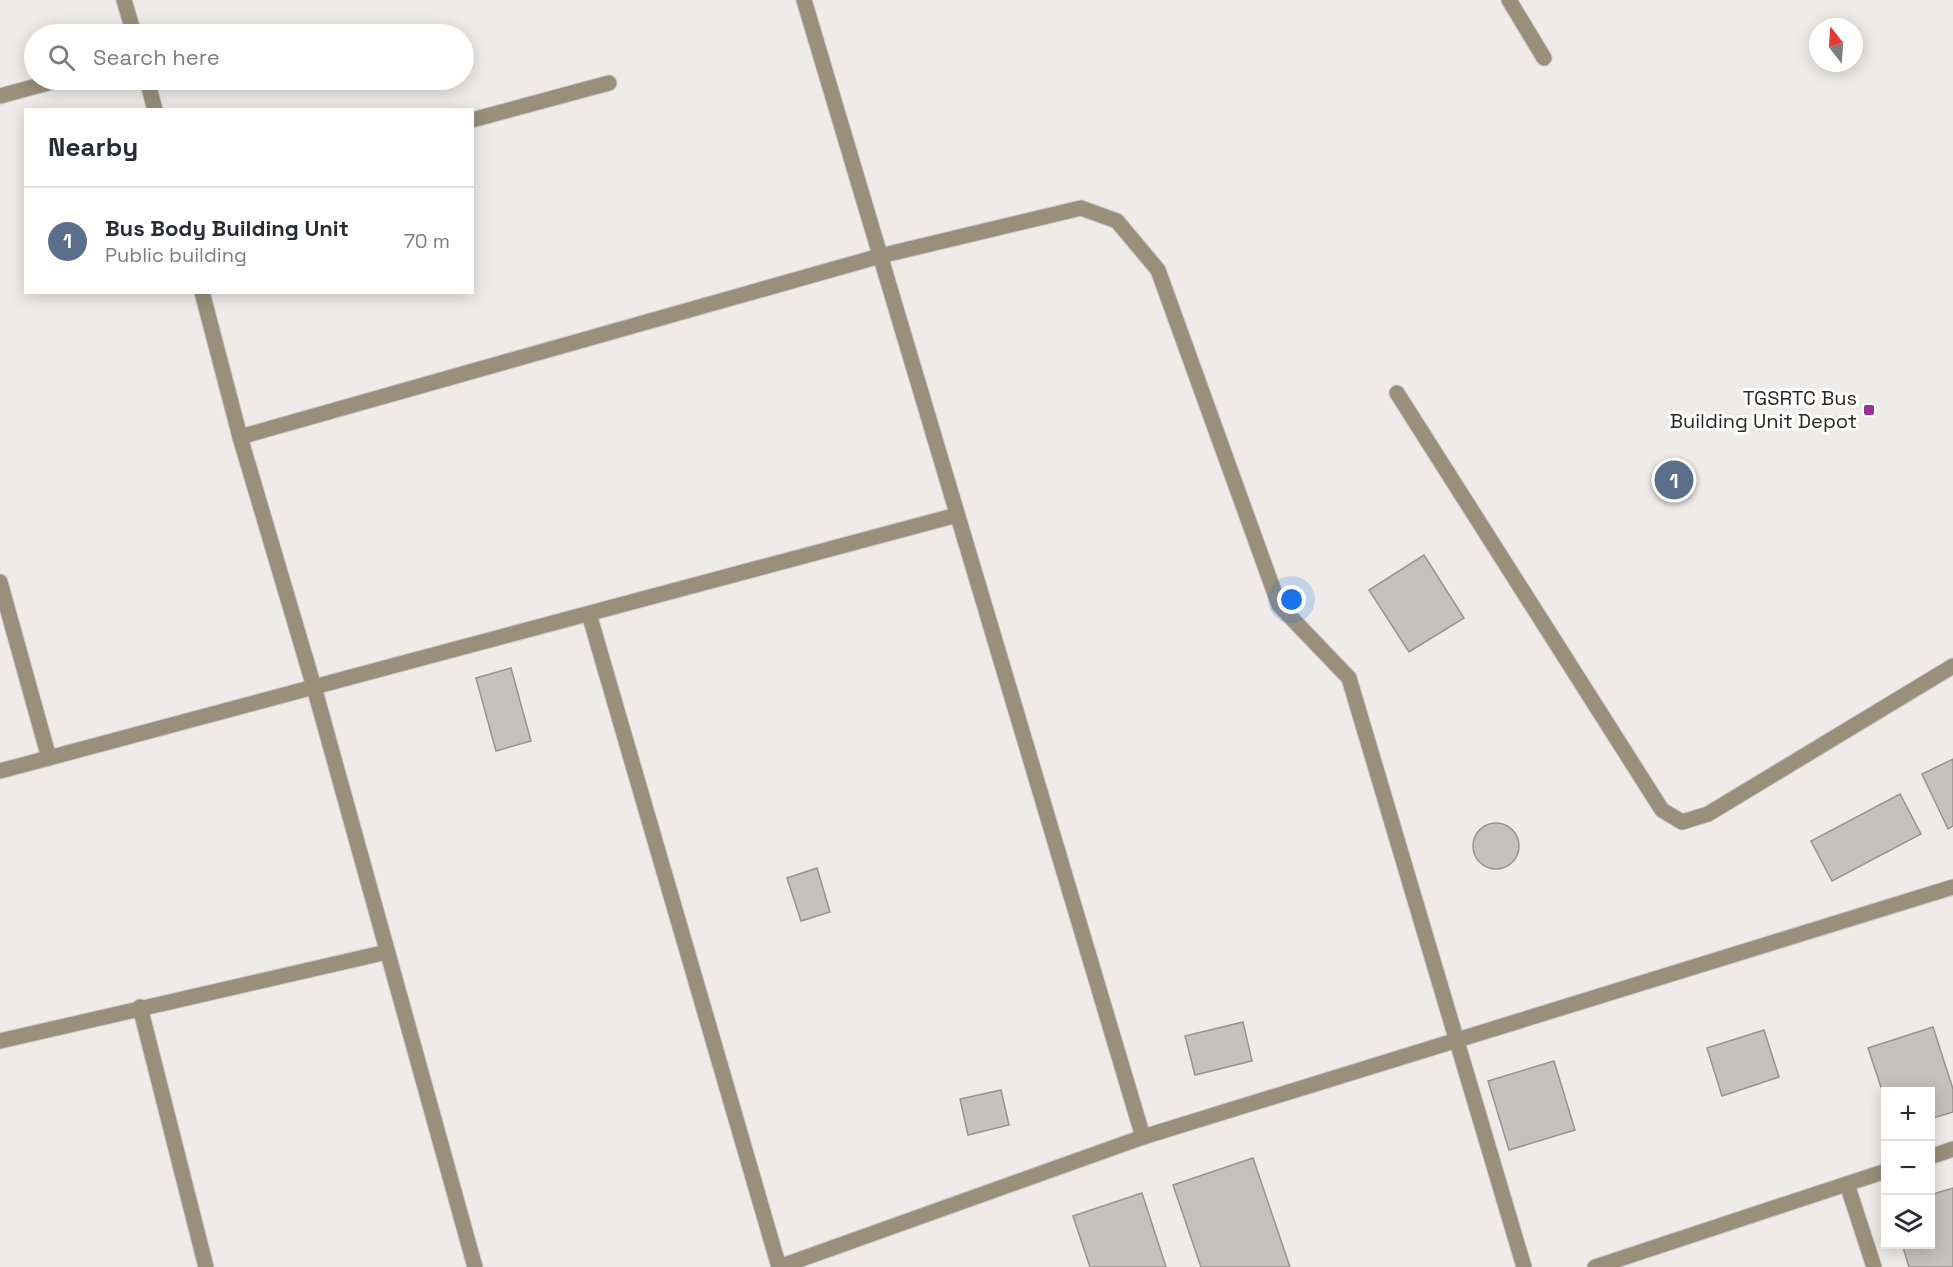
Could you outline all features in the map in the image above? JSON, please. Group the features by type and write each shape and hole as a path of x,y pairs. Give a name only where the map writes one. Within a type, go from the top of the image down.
{"street":[{"path":"124,0 131,24"},
{"path":"804,0 1143,1137"},
{"path":"1509,0 1544,58"},
{"path":"474,119 609,83"},
{"path":"0,96 24,89"},
{"path":"150,90 154,108"},
{"path":"240,437 880,256 1081,208 1117,221 1158,270 1279,605 1349,678 1524,1267"},
{"path":"203,294 240,437 314,687 475,1267"},
{"path":"1397,393 1662,810 1682,822 1708,814 1953,666"},
{"path":"0,771 957,515"},
{"path":"0,582 50,758"},
{"path":"589,614 779,1267 1143,1137 1953,887"},
{"path":"0,1041 387,952"},
{"path":"140,1007 206,1267"},
{"path":"1935,1154 1953,1149"},
{"path":"1595,1267 1881,1173"},
{"path":"1847,1184 1874,1267"}],"building":[{"path":"1424,555 1464,618 1409,652 1369,590"},
{"path":"511,668 531,741 496,751 476,678"},
{"path":"1953,759 1953,826 1948,829 1922,774"},
{"path":"1900,794 1921,834 1832,881 1811,841"},
{"path":"1496,823 1512,830 1519,846 1512,862 1496,869 1480,862 1473,846 1480,830"},
{"path":"817,868 830,912 801,921 787,878"},
{"path":"1243,1022 1252,1061 1195,1075 1185,1036"},
{"path":"1933,1027 1953,1089 1953,1112 1935,1117 1935,1087 1881,1087 1868,1048"},
{"path":"1764,1030 1779,1077 1722,1096 1707,1048"},
{"path":"1554,1061 1575,1130 1509,1150 1488,1081"},
{"path":"1001,1090 1009,1125 968,1135 960,1099"},
{"path":"1253,1158 1290,1267 1201,1267 1173,1185"},
{"path":"1953,1188 1953,1267 1909,1267 1904,1249 1935,1249 1935,1193"},
{"path":"1142,1193 1166,1267 1090,1267 1073,1216"}],"place":[{"name":"TGSRTC Bus Building Unit Depot","path":"1869,410"},
{"name":"Bus Body Building Unit","path":"1674,480"}]}
